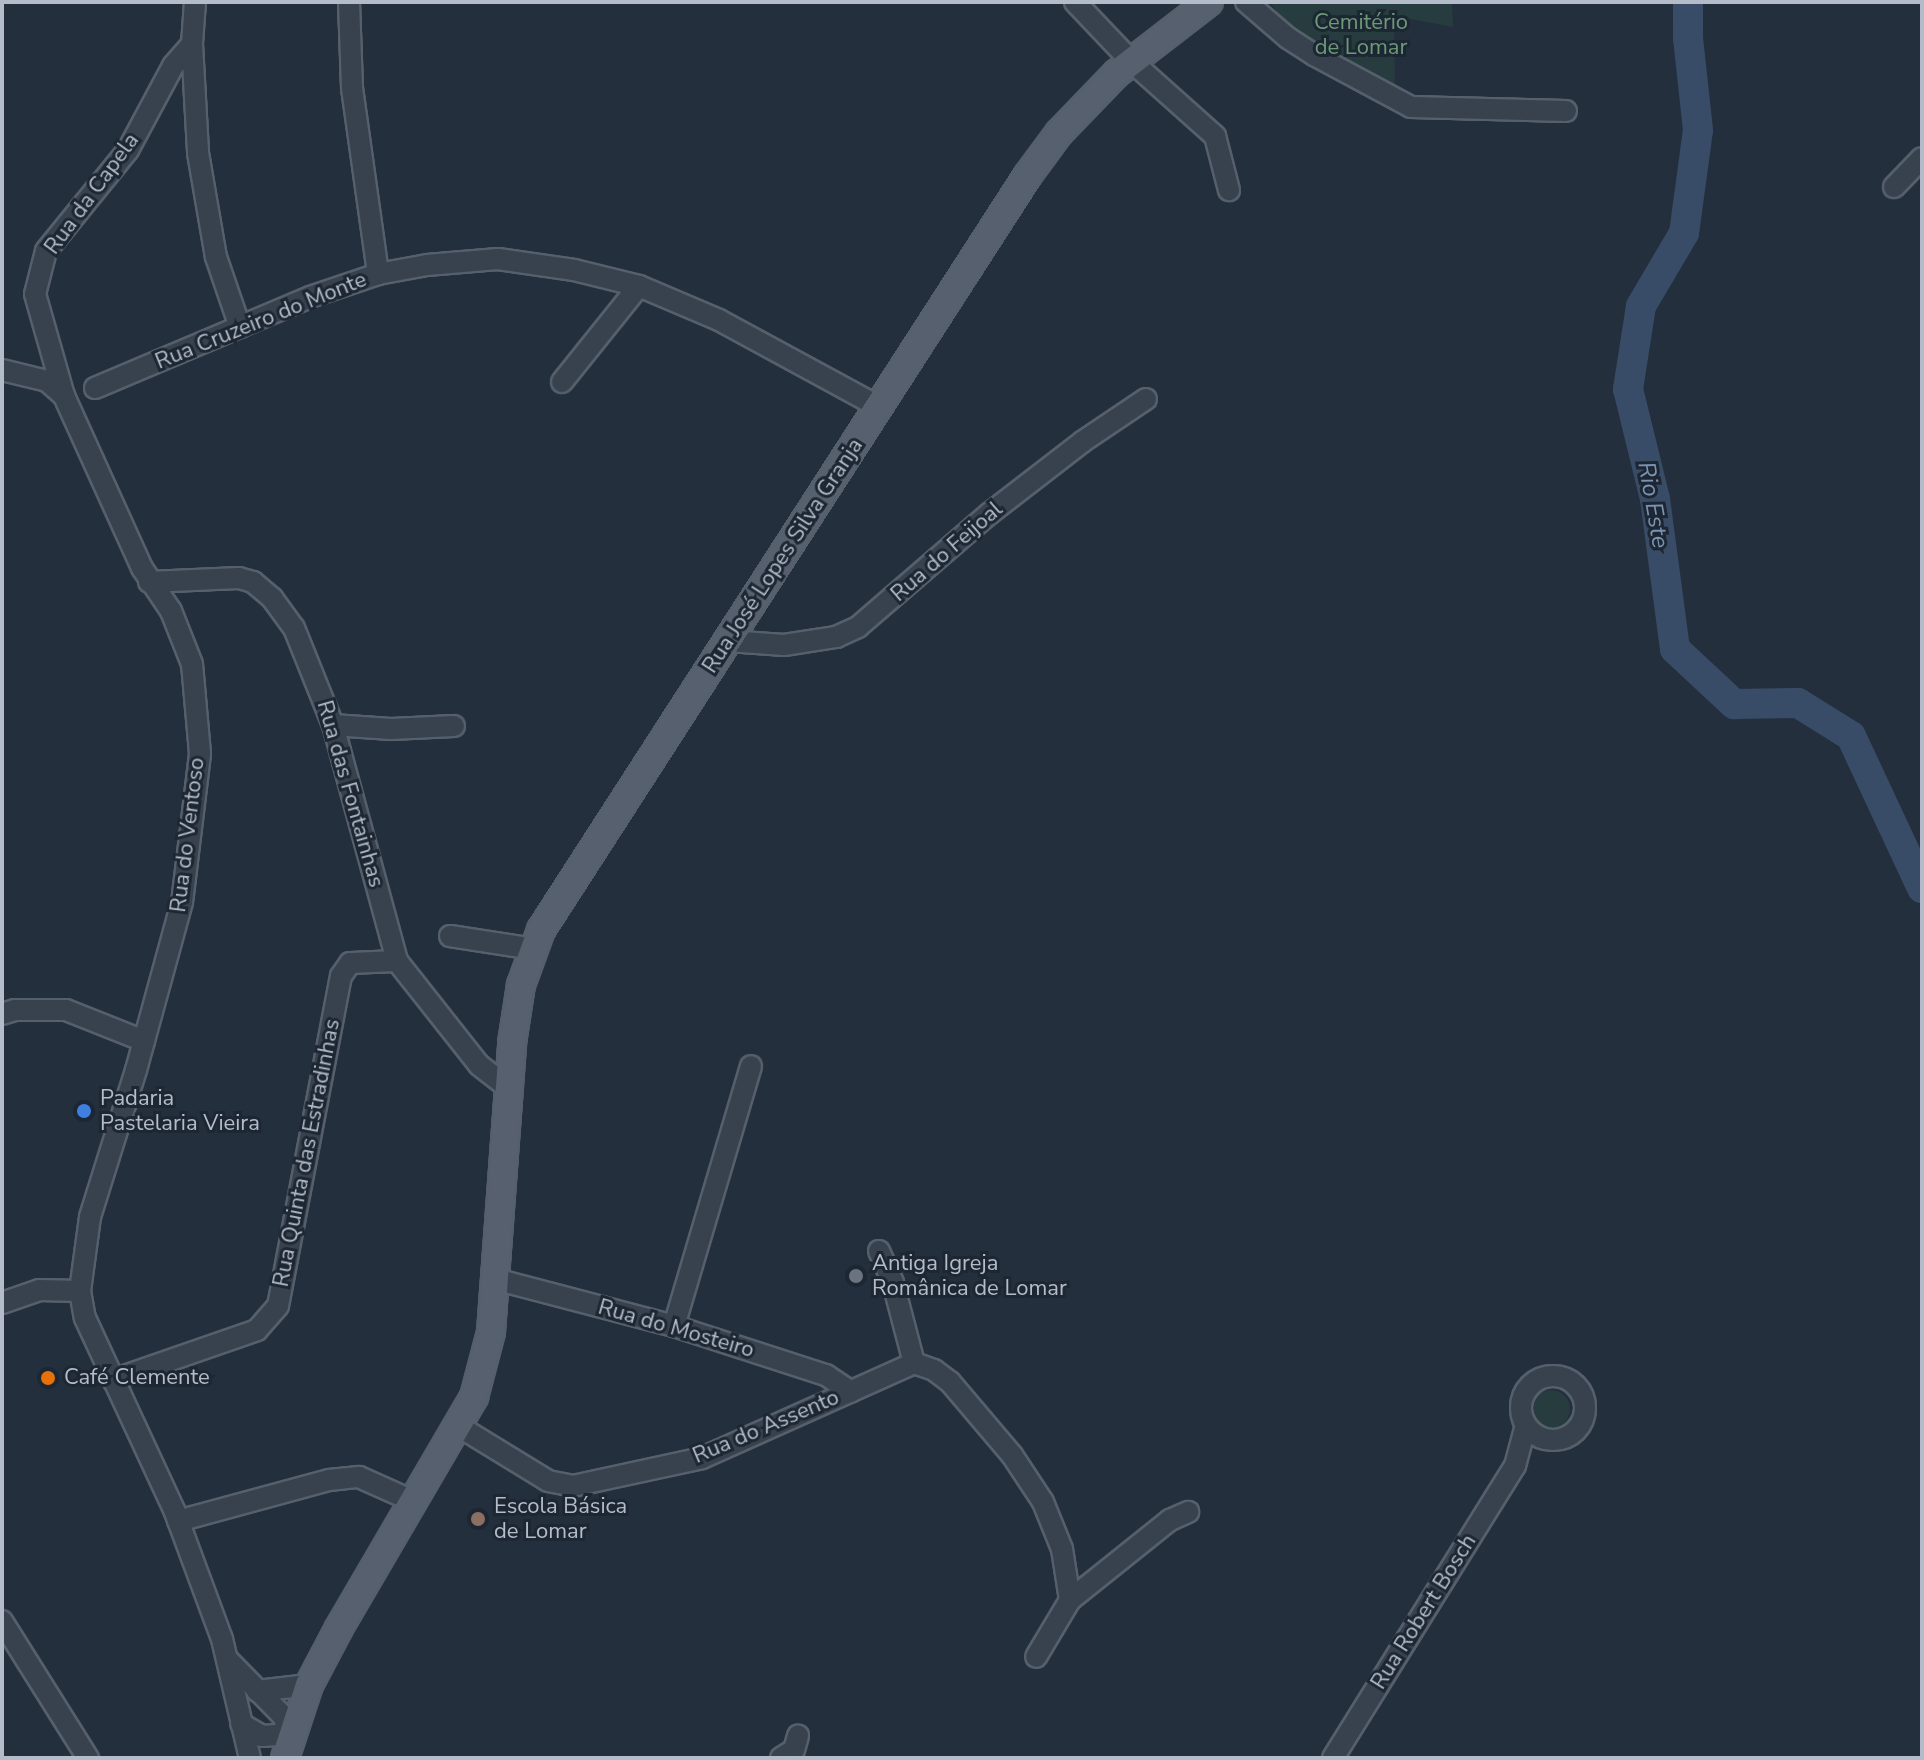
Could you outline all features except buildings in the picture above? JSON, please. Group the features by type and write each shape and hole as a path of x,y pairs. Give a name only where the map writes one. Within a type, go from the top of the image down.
{"main road":[{"name":"Rua José Lopes Silva Granja","path":"288,1746 309,1685 339,1628 460,1427 474,1397 491,1332 506,1086 521,985 541,930 1059,133 1131,61 1209,2"}],"street":[{"path":"195,2 192,44 198,153 216,257 240,327"},
{"path":"349,2 352,88 378,274"},
{"path":"1075,2 1131,61 1215,136 1229,190"},
{"path":"1246,2 1314,55 1411,107 1566,111"},
{"name":"Rua da Capela","path":"64,396 35,294 46,251 128,150 173,66 192,44"},
{"path":"1894,187 1922,158"},
{"name":"Rua Cruzeiro do Monte","path":"95,388 240,327 378,274 427,265 498,259 574,270 639,286 719,320 879,407"},
{"path":"562,382 639,286"},
{"path":"2,370 47,381 64,396"},
{"name":"Rua do Ventoso","path":"64,396 149,582 171,611 192,664 200,754 182,902 144,1041 90,1217 80,1291"},
{"name":"Rua do Feijoal","path":"728,641 784,645 836,637 858,627 989,514 1082,442 1146,399"},
{"name":"Rua das Fontainhas","path":"149,582 239,578 253,582 272,598 294,628 333,725 397,961 479,1065 506,1086"},
{"path":"333,725 391,729 454,726"},
{"path":"450,936 534,949"},
{"name":"Rua Quinta das Estradinhas","path":"113,1380 257,1330 278,1306 341,976 350,963 397,961"},
{"path":"2,1014 15,1010 66,1010 144,1041"},
{"path":"674,1326 751,1066"},
{"path":"879,1251 893,1283 914,1363 934,1370 950,1382 1012,1455 1043,1502 1062,1549 1070,1600"},
{"name":"Rua do Mosteiro","path":"495,1279 674,1326 826,1375 851,1392"},
{"path":"2,1303 39,1290 80,1291 85,1318 178,1521 226,1658 250,1758"},
{"name":"Rua do Assento","path":"460,1427 548,1481 573,1486 702,1458 914,1363"},
{"name":"Rua Robert Bosch","path":"1333,1758 1515,1466 1526,1425 1521,1402 1530,1385 1548,1376 1567,1379 1582,1393 1585,1414 1575,1432 1556,1440 1515,1466"},
{"path":"1526,1425 1536,1436 1556,1440"},
{"path":"178,1521 329,1480 359,1477 415,1502"},
{"path":"1036,1657 1070,1600 1170,1520 1188,1512"},
{"path":"2,1621 88,1758"},
{"path":"226,1658 283,1716 288,1746"},
{"path":"257,1691 309,1685"},
{"path":"241,1724 288,1746"},
{"path":"781,1758 794,1750 798,1736"}],"green space":[{"name":"Cemitério de Lomar","path":"1270,2 1452,2 1453,27 1394,16 1395,92 1294,36"},
{"path":"1551,1390 1564,1396 1570,1409 1564,1422 1551,1428 1538,1422 1532,1409 1538,1396"}],"waterway":[{"name":"Rio Este","path":"1688,2 1688,38 1698,130 1684,233 1641,306 1628,389 1655,499 1675,649 1734,704 1798,703 1851,736 1922,888"}],"place":[{"name":"Padaria Pastelaria Vieira","path":"84,1111"},
{"name":"Antiga Igreja Românica de Lomar","path":"856,1276"},
{"name":"Café Clemente","path":"48,1378"},
{"name":"Escola Básica de Lomar","path":"478,1519"}]}
